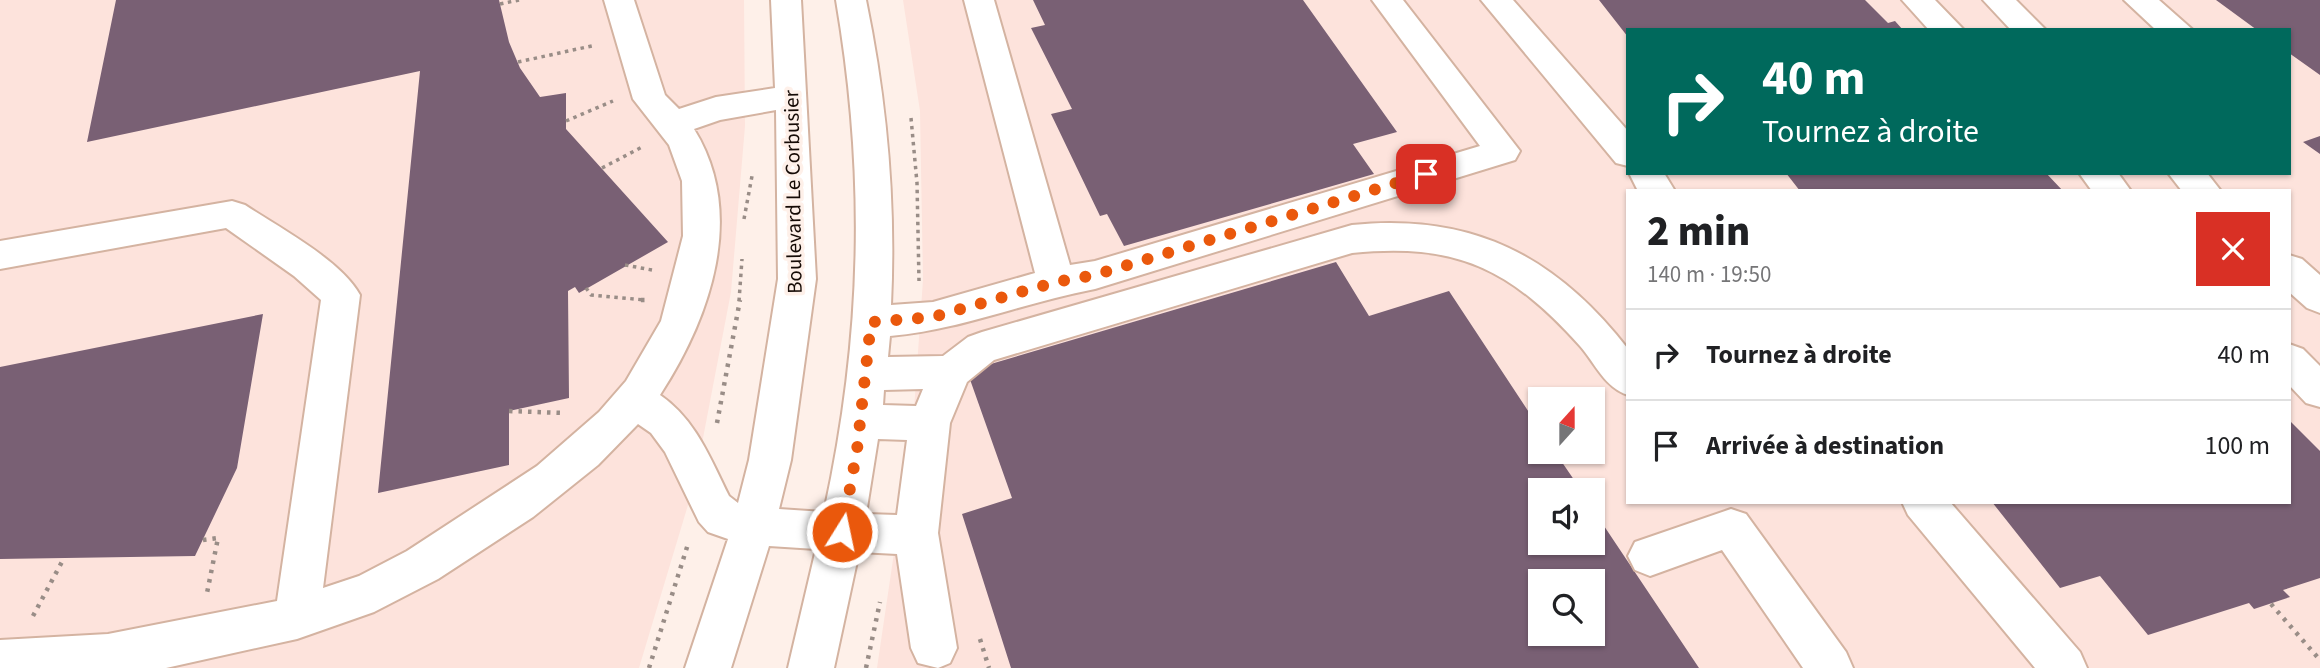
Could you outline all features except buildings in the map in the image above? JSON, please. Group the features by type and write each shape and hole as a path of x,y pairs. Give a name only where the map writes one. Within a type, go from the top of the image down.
{"street":[{"path":"0,662 107,663 297,618 361,596 412,571 471,535 576,461 636,401 663,360 688,305 704,222 702,185 696,160 660,134 619,0"},
{"name":"Boulevard Le Corbusier","path":"708,668 754,526 779,417 797,279 792,96 786,0"},
{"path":"811,668 842,532 860,422 871,322 875,235 874,159 864,71 851,0"},
{"path":"979,0 1056,282"},
{"path":"871,322 933,317 1056,282 1095,275 1503,151 1387,0"},
{"path":"1496,0 1626,152"},
{"path":"1917,0 1946,28"},
{"path":"1998,0 2029,28"},
{"path":"2139,0 2174,28"},
{"path":"660,134 692,115 792,96"},
{"path":"1646,175 1656,189"},
{"path":"2098,175 2112,189"},
{"path":"2187,175 2202,189"},
{"path":"0,255 232,214 307,266 341,295 297,618"},
{"path":"934,648 916,533 930,423 949,372 961,359 982,348 1352,239 1396,232 1426,234 1458,241 1525,273 1558,298 1592,331 1626,376"},
{"path":"2291,271 2320,298"},
{"path":"2291,362 2320,391"},
{"path":"865,374 949,372"},
{"path":"636,401 666,421 681,440 714,509 723,519 754,526 891,535 916,533"},
{"path":"860,422 930,423"},
{"path":"1925,504 2064,668"},
{"path":"1650,556 1722,515 1830,668"}],"path":[{"path":"500,4 519,0"},
{"path":"518,62 581,49"},
{"name":"Boulevard Le Corbusier","path":"743,230 755,164 756,102"},
{"path":"566,121 597,106"},
{"path":"602,168 660,134"},
{"path":"649,668 705,490 740,297 742,257"},
{"path":"625,265 659,271"},
{"path":"586,288 591,295 639,298"},
{"path":"509,411 575,414"},
{"path":"203,540 218,538 204,604"},
{"path":"42,600 64,558"},
{"path":"2271,604 2320,660"}],"shaded area":[{"path":"0,0 744,0 745,126 731,292 694,485 639,668 0,668"},
{"path":"903,0 2320,0 2320,668 877,668 913,424 923,280 920,111"}],"route":[{"path":"842,532 857,450 871,322 933,317 1056,282 1095,275 1426,174"}]}
